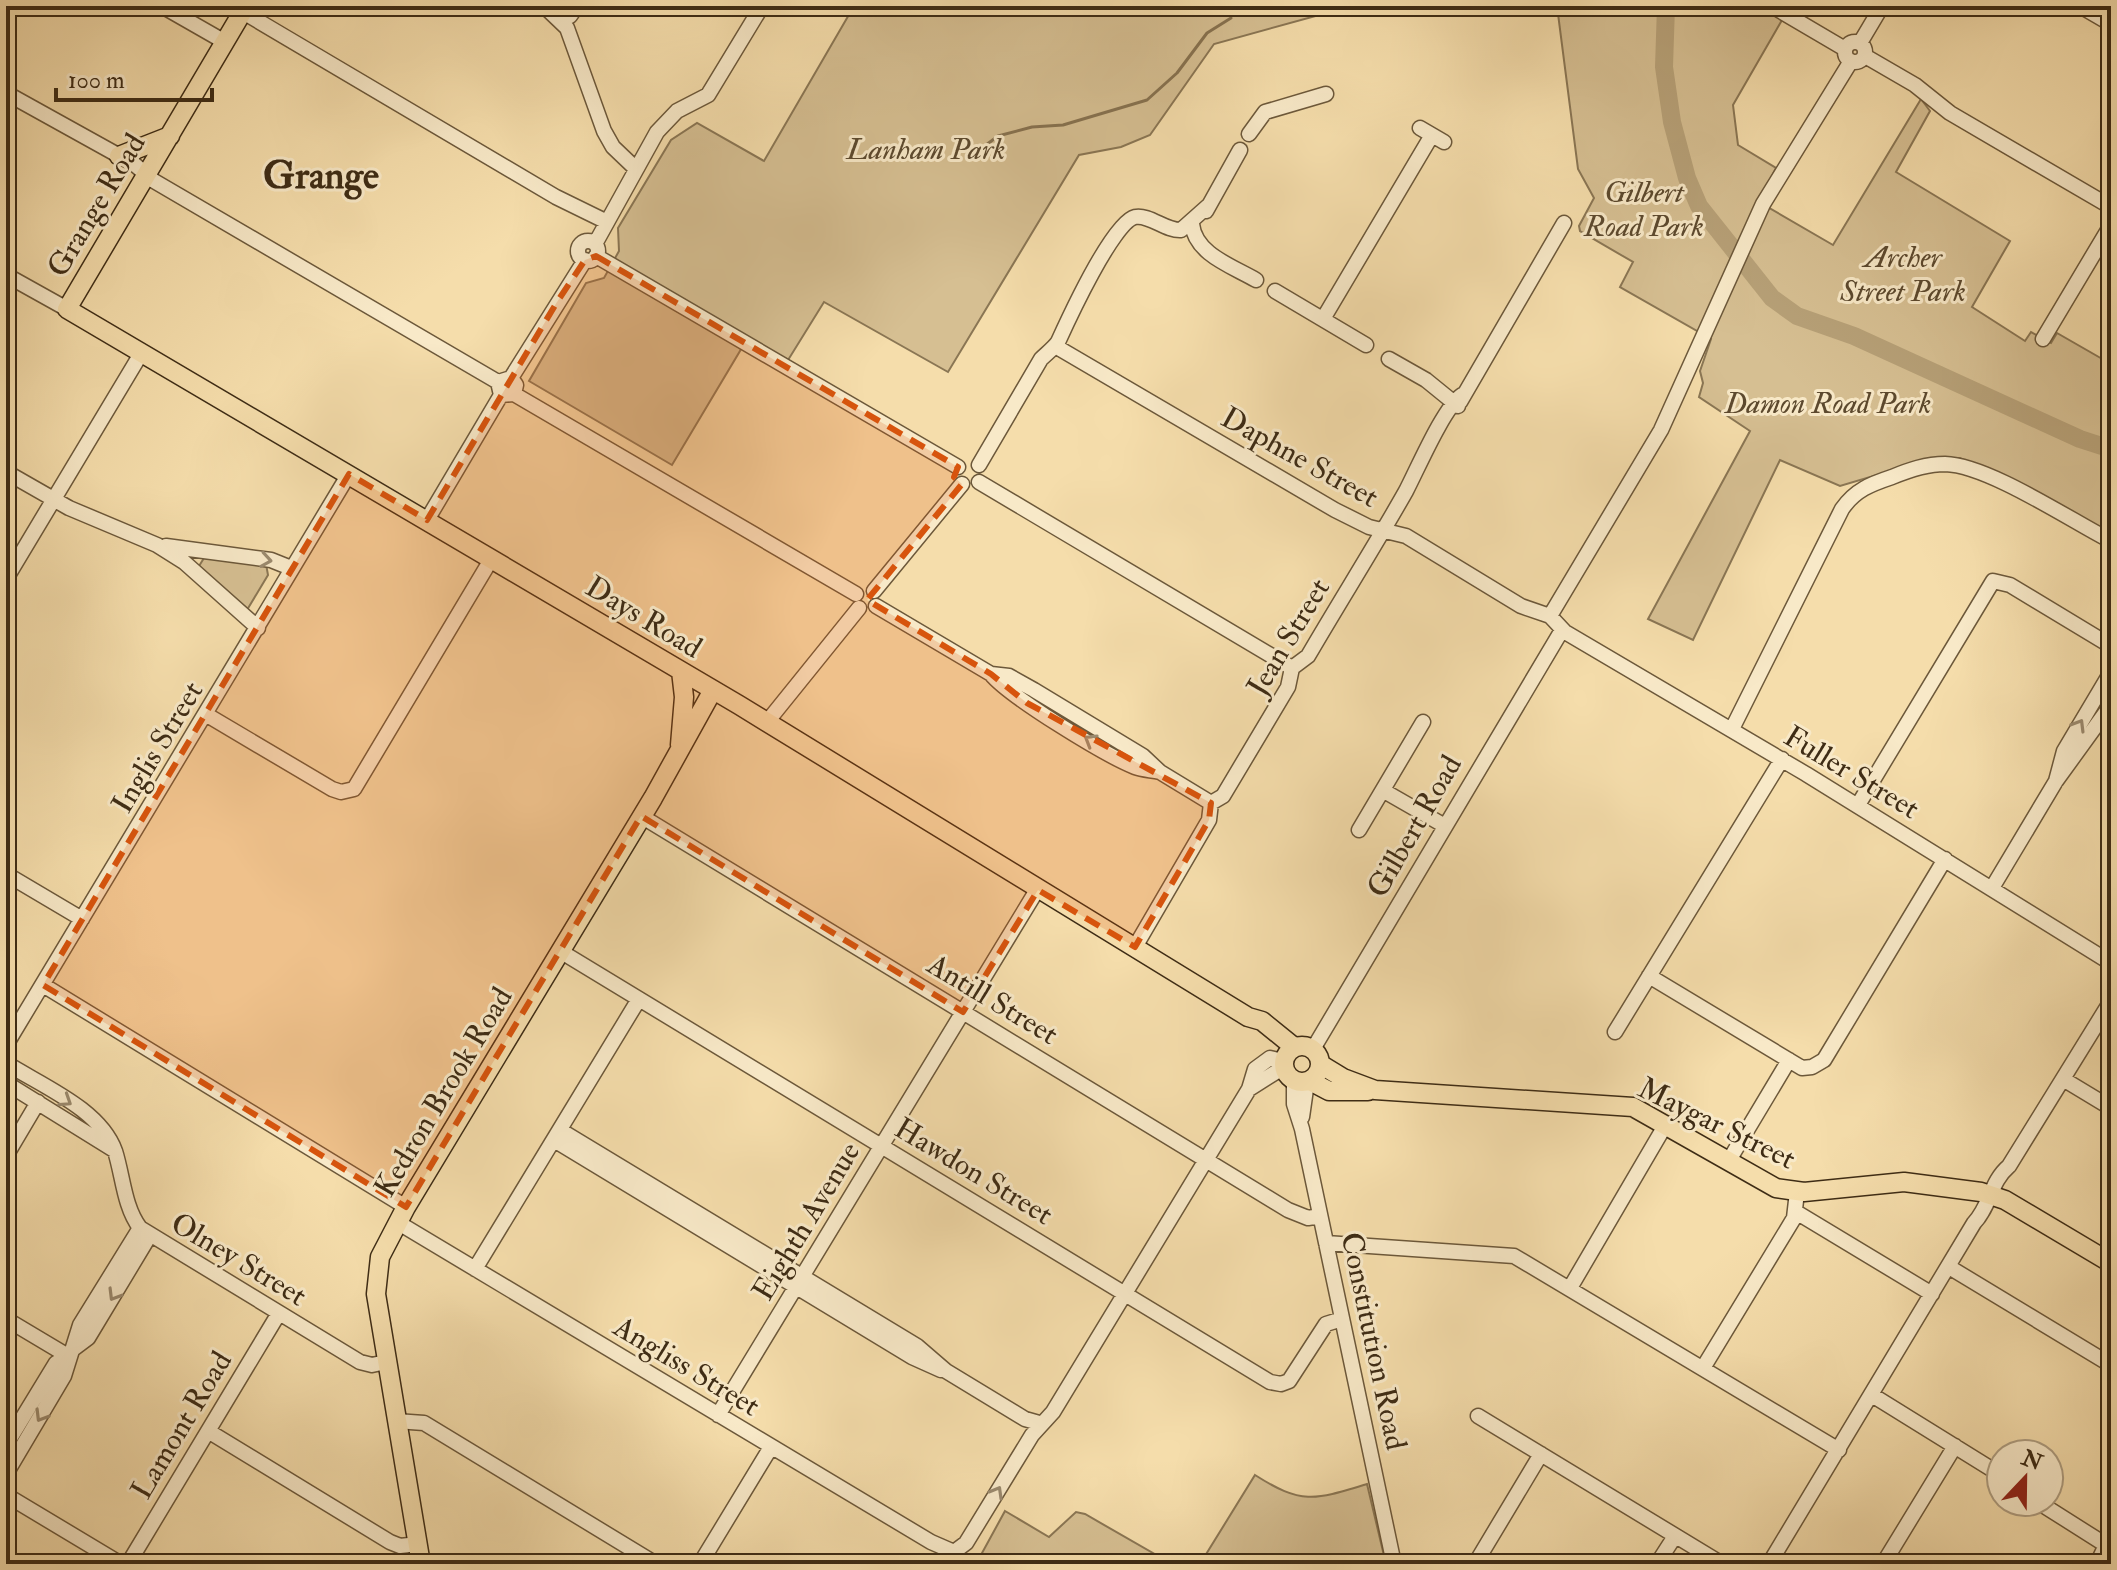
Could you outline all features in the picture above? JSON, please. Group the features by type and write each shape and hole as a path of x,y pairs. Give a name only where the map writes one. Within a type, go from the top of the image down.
{"main road":[{"name":"Grange Road","path":"67,309 244,9"},
{"path":"119,156 170,136"},
{"name":"Days Road","path":"67,309 767,722 1037,890 1135,947 1248,1017 1274,1050 1299,1065"},
{"path":"680,751 684,697 681,671"},
{"name":"Kedron Brook Road","path":"421,1564 386,1362 376,1282 380,1257 402,1215 680,751 713,690"},
{"name":"Maygar Street","path":"1299,1065 1318,1087 1341,1093 1375,1090 1624,1106 1666,1124 1763,1183 1797,1192 1904,1182 1998,1197 2111,1263"}],"street":[{"path":"162,6 225,42"},
{"path":"544,6 561,19 604,131 620,155 635,168"},
{"path":"561,19 570,16 577,6"},
{"path":"427,520 592,253 605,221 635,168 667,119 708,95 762,6"},
{"path":"1772,6 1915,85 1950,113 2111,207"},
{"path":"1550,616 1661,430 1763,204 1882,6"},
{"path":"2080,6 2111,24"},
{"path":"244,9 556,197 605,221"},
{"path":"6,93 119,156 506,388 858,601 868,611 962,484"},
{"path":"1249,134 1266,111 1326,94"},
{"path":"1323,319 1432,135"},
{"path":"979,465 1041,359 1055,346 1095,267 1126,223 1140,217 1157,224 1172,236 1190,232 1240,150"},
{"name":"Jean Street","path":"1135,947 1209,820 1211,803 1223,796 1288,687 1292,668 1308,656 1564,223"},
{"path":"2043,339 2111,225"},
{"path":"1190,232 1202,247 1217,258 1256,280"},
{"path":"592,253 958,467"},
{"name":"Days Road","path":"6,275 67,309"},
{"path":"1275,291 1366,345"},
{"name":"Daphne Street","path":"1055,346 1355,521 1406,536 1521,606 1550,616 1562,630"},
{"path":"6,579 142,352"},
{"path":"1389,359 1457,401"},
{"path":"968,460 979,465 982,473 979,482 971,487 962,484 956,476 958,467 968,460"},
{"path":"1732,729 1842,509 1852,494 1869,485 1924,466 1957,465 2004,484 2111,541"},
{"path":"6,472 53,500 157,545 191,568 258,628"},
{"name":"Inglis Street","path":"6,1045 349,474"},
{"path":"979,482 1292,668"},
{"path":"157,545 276,561 291,568"},
{"path":"191,568 199,551"},
{"path":"207,715 340,797 358,784 492,558"},
{"path":"1858,805 1994,581 2010,585 2111,646"},
{"path":"875,598 991,674 1002,688 1137,768 1160,772 1211,803"},
{"path":"767,722 858,601"},
{"name":"Fuller Street","path":"1562,630 1858,805 2111,963"},
{"name":"Gilbert Road","path":"1299,1065 1562,630"},
{"path":"2056,781 2064,751 2111,672"},
{"path":"1992,888 2056,781 2111,705"},
{"path":"1359,830 1423,722"},
{"path":"1615,1032 1782,759"},
{"path":"1384,791 1445,826"},
{"name":"Antill Street","path":"641,816 1296,1214 1320,1216"},
{"path":"1649,976 1802,1068 1812,1067 1824,1060 1945,859"},
{"path":"6,874 82,919"},
{"name":"Eighth Avenue","path":"718,1415 1037,890"},
{"name":"Hawdon Street","path":"560,951 1277,1384 1292,1377 1326,1324 1342,1319"},
{"name":"Angliss Street","path":"43,985 402,1215 475,1269 951,1552 962,1548 971,1537 1039,1423"},
{"path":"475,1269 639,999"},
{"path":"1769,1564 1974,1223 1998,1197 1999,1175 2009,1166 2111,1001"},
{"path":"1728,1162 1789,1060"},
{"path":"6,1063 95,1121 107,1133 114,1150"},
{"path":"557,1135 800,1282 920,1362 946,1371 1025,1419 1039,1423 1053,1412 1249,1089 1299,1065"},
{"name":"Constitution Road","path":"1299,1065 1302,1129 1394,1564"},
{"path":"2063,1079 2111,1108"},
{"path":"6,1083 114,1150"},
{"path":"6,1156 38,1102"},
{"path":"1570,1288 1666,1124"},
{"name":"Olney Street","path":"114,1150 131,1213 145,1231 364,1363 386,1362"},
{"path":"1969,1190 1975,1207 1974,1223"},
{"path":"1703,1368 1796,1212 1797,1192"},
{"path":"1796,1212 1932,1294"},
{"path":"6,1445 56,1363 88,1338 145,1231"},
{"path":"1326,1243 1506,1253 1570,1288 1839,1450"},
{"path":"1949,1267 2111,1365"},
{"name":"Lamont Road","path":"128,1564 279,1313"},
{"path":"6,1319 70,1353"},
{"path":"6,1474 60,1386 70,1353"},
{"path":"1872,1395 1985,1465"},
{"path":"1478,1416 1722,1564"},
{"path":"396,1421 424,1423 656,1564"},
{"path":"208,1431 390,1542 400,1546 418,1544"},
{"path":"1883,1564 1955,1446"},
{"path":"700,1564 771,1447"},
{"path":"1475,1564 1541,1454"},
{"path":"6,1495 121,1564"},
{"path":"2065,1516 2109,1540 2097,1564"},
{"path":"1657,1564 1675,1536"}],"highlighted area":[{"path":"596,256 958,467 954,477 962,484 867,600 991,674 1027,703 1211,803 1209,820 1135,947 1038,890 963,1012 641,816 406,1207 43,985 349,474 427,520 557,302 585,260"}],"green space":[{"name":"Lanham Park","path":"854,6 1352,6 1214,44 1150,135 1121,147 1079,155 948,372 824,302 785,365 746,341 672,465 529,381 586,283 604,278 619,251 618,228 671,140 697,123 764,161"},
{"path":"1557,6 1758,6 1782,20 1733,105 1738,145 1776,168 1759,202 1833,245 1921,99 1930,111 1896,172 2010,241 1972,307 2025,341 2031,332 2051,343 2057,333 2111,364 2111,534 1960,458 1924,461 1840,486 1780,460 1693,640 1648,619 1750,431 1699,397 1703,383 1700,371 1711,339 1620,287 1633,262 1580,231 1579,226 1594,198 1578,169"},
{"path":"204,558 266,564 268,575 247,610 199,566"},
{"path":"1255,1475 1285,1491 1309,1497 1334,1494 1367,1484 1386,1564 1200,1564"},
{"path":"1005,1511 1049,1537 1076,1512 1085,1514 1172,1564 976,1564"}],"waterway":[{"path":"1666,6 1664,67 1672,122 1687,178 1699,206 1772,298 1797,316 1854,336 2080,439 2111,449"},
{"path":"982,148 998,136 1032,127 1063,125 1147,100 1177,73 1207,33 1231,18"}],"district":[{"name":"Grange","path":"321,175"}],"park label":[{"name":"Gilbert Road Park","path":"1644,209"},
{"name":"Archer Street Park","path":"1903,274"},
{"name":"Damon Road Park","path":"1828,403"}]}
